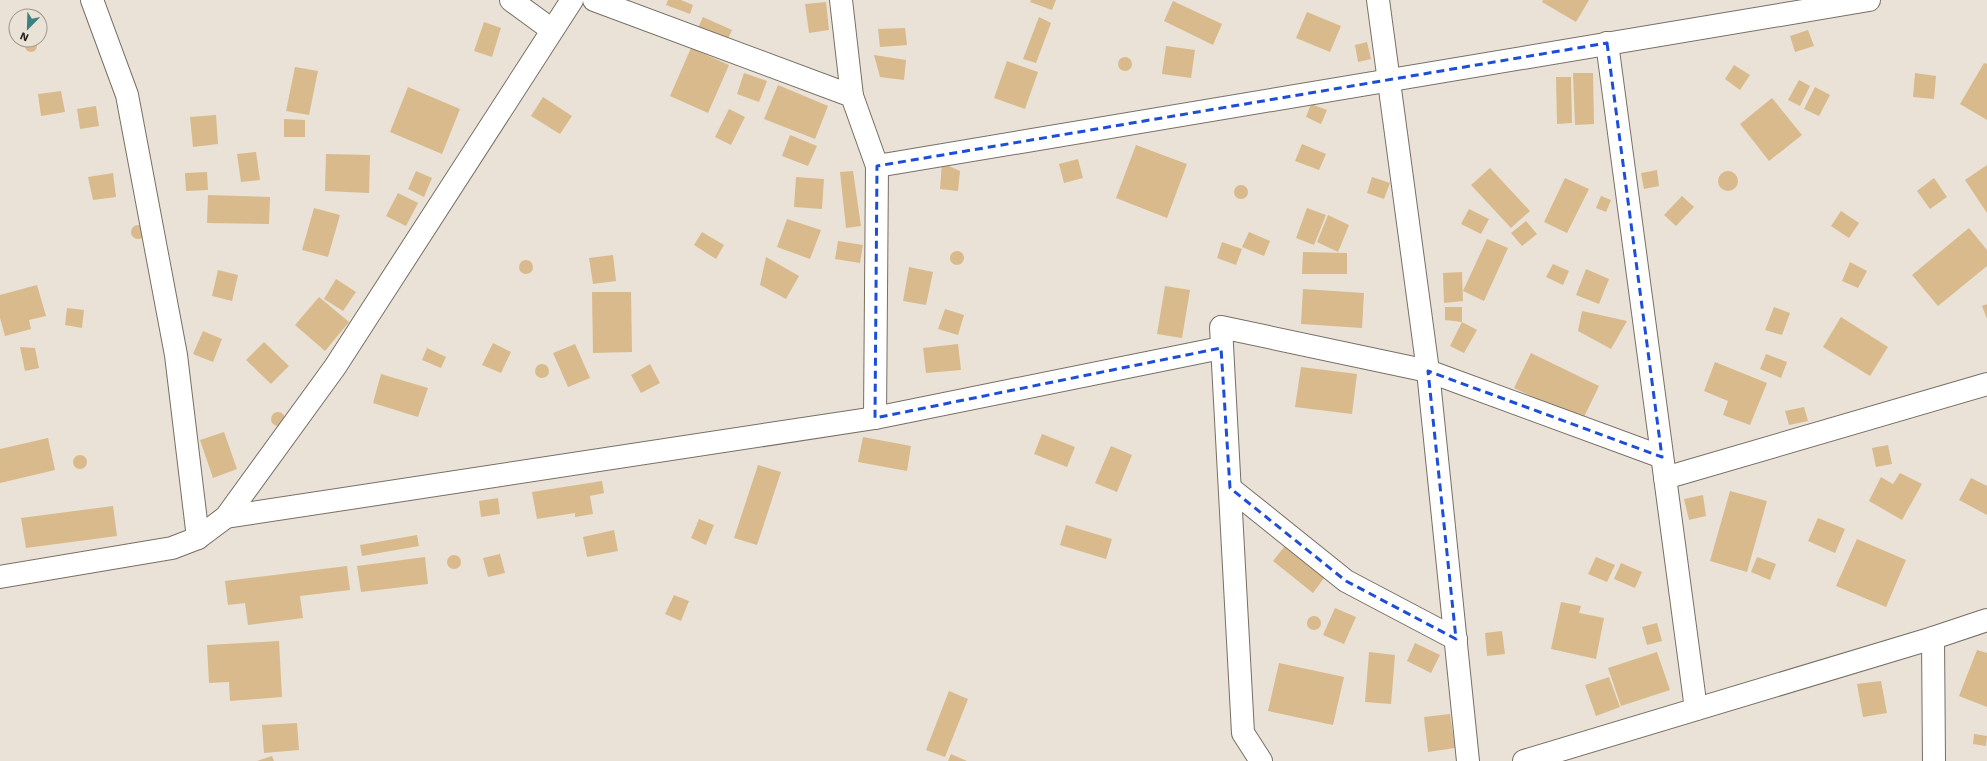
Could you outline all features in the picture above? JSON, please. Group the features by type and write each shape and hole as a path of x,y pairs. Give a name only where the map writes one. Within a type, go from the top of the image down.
{"street":[{"path":"92,0 127,95 176,355 198,538"},
{"path":"511,0 552,30"},
{"path":"0,577 172,548 198,538 226,517 335,367 572,0"},
{"path":"594,0 852,96"},
{"path":"841,0 852,96 877,166 875,418"},
{"path":"1378,0 1428,371 1468,761"},
{"path":"877,166 1869,0"},
{"path":"1607,43 1696,709"},
{"path":"1261,761 1243,733 1221,327 1428,371 1663,468 1987,384"},
{"path":"226,517 875,418 1221,348"},
{"path":"1230,488 1346,581 1456,639"},
{"path":"1524,761 1933,638 1987,620"},
{"path":"1933,638 1934,761"}],"highlighted area":[{"path":"1607,43 1662,457 1428,371 1456,639 1346,581 1230,488 1221,348 875,418 877,166"}],"building":[{"path":"668,0 681,0 693,5 690,14 666,5"},
{"path":"1031,0 1056,0 1052,10 1030,2"},
{"path":"1543,0 1589,0 1576,22 1542,2"},
{"path":"1173,1 1222,24 1213,45 1164,21"},
{"path":"826,2 829,30 809,33 805,4"},
{"path":"1307,12 1341,26 1330,52 1296,38"},
{"path":"703,17 732,30 725,45 696,32"},
{"path":"1039,17 1051,23 1036,63 1023,59"},
{"path":"484,22 501,28 492,57 474,51"},
{"path":"905,28 907,45 880,47 878,29"},
{"path":"1808,30 1814,46 1795,52 1790,36"},
{"path":"1367,42 1371,59 1358,62 1355,45"},
{"path":"1166,46 1195,50 1191,78 1162,74"},
{"path":"25,48 37,48 36,51 33,52 26,51"},
{"path":"691,48 729,65 708,113 670,96"},
{"path":"874,55 906,60 904,80 880,77"},
{"path":"1125,57 1130,59 1132,64 1130,69 1125,71 1120,69 1118,64 1120,59"},
{"path":"1007,61 1038,72 1025,109 994,98"},
{"path":"1984,63 1987,64 1987,120 1960,104"},
{"path":"1734,65 1750,75 1740,90 1725,79"},
{"path":"295,67 318,71 309,115 286,111"},
{"path":"744,73 767,81 759,102 737,94"},
{"path":"1573,73 1593,73 1594,124 1575,125"},
{"path":"1915,73 1936,76 1934,99 1913,97"},
{"path":"1556,77 1571,77 1572,123 1557,124"},
{"path":"1799,80 1810,86 1800,106 1788,100"},
{"path":"778,85 828,106 815,139 764,119"},
{"path":"408,87 460,109 442,154 390,132"},
{"path":"1815,87 1830,95 1819,116 1804,109"},
{"path":"61,91 65,112 41,116 38,94"},
{"path":"543,97 572,116 560,134 531,116"},
{"path":"1772,98 1802,135 1769,161 1740,124"},
{"path":"1311,104 1327,110 1321,124 1306,117"},
{"path":"96,106 99,126 80,129 77,109"},
{"path":"729,109 745,117 731,145 715,137"},
{"path":"216,115 218,144 193,147 190,117"},
{"path":"284,119 305,120 305,137 284,137"},
{"path":"790,135 817,146 808,166 782,156"},
{"path":"1302,144 1326,154 1319,170 1295,161"},
{"path":"1136,145 1187,164 1167,218 1116,198"},
{"path":"256,152 260,180 241,182 237,154"},
{"path":"326,154 370,155 369,193 325,191"},
{"path":"1078,159 1083,178 1064,183 1059,164"},
{"path":"942,163 960,171 958,191 940,189"},
{"path":"1987,165 1987,213 1965,180"},
{"path":"1490,168 1530,211 1511,228 1471,185"},
{"path":"1657,170 1659,186 1644,189 1641,173"},
{"path":"416,171 432,178 424,197 408,189"},
{"path":"853,171 861,226 846,228 840,172"},
{"path":"1728,171 1735,174 1738,181 1735,188 1728,191 1721,188 1718,181 1721,174"},
{"path":"207,172 208,190 186,191 185,173"},
{"path":"113,173 116,197 93,200 88,177"},
{"path":"796,177 824,179 822,209 794,207"},
{"path":"1372,177 1390,183 1384,199 1367,193"},
{"path":"1565,178 1589,189 1567,233 1544,222"},
{"path":"1934,178 1947,197 1930,209 1917,191"},
{"path":"1241,185 1246,187 1248,192 1246,197 1241,199 1236,197 1234,192 1236,187"},
{"path":"398,193 418,203 406,226 386,216"},
{"path":"208,195 270,197 269,224 207,223"},
{"path":"1601,196 1611,200 1606,212 1596,208"},
{"path":"1682,196 1694,207 1676,226 1664,215"},
{"path":"314,208 340,215 328,257 302,250"},
{"path":"1307,208 1326,215 1314,245 1296,238"},
{"path":"1469,209 1489,219 1481,234 1461,224"},
{"path":"1841,211 1859,223 1849,238 1831,226"},
{"path":"1328,215 1349,225 1338,252 1317,242"},
{"path":"787,219 821,230 810,259 777,247"},
{"path":"1526,221 1537,234 1522,246 1511,233"},
{"path":"138,225 143,227 145,232 143,237 138,239 133,237 131,232 133,227"},
{"path":"1969,228 1987,250 1987,266 1938,306 1912,275"},
{"path":"702,232 724,245 716,259 694,245"},
{"path":"1249,232 1270,241 1264,256 1242,247"},
{"path":"1487,239 1508,248 1484,301 1463,291"},
{"path":"838,241 863,245 860,263 835,259"},
{"path":"1222,242 1242,249 1236,265 1217,258"},
{"path":"957,251 962,253 964,258 962,263 957,265 952,263 950,258 952,253"},
{"path":"1303,252 1347,253 1347,274 1302,274"},
{"path":"613,255 616,281 593,284 589,258"},
{"path":"766,257 799,276 786,299 760,285"},
{"path":"526,260 531,262 533,267 531,272 526,274 521,272 519,267 521,262"},
{"path":"1850,262 1867,271 1858,288 1842,281"},
{"path":"1553,264 1569,271 1563,285 1546,277"},
{"path":"909,267 933,272 926,305 903,301"},
{"path":"1586,269 1609,279 1599,304 1576,295"},
{"path":"218,270 238,275 232,301 212,296"},
{"path":"1462,272 1463,301 1444,303 1443,273"},
{"path":"336,279 356,292 343,311 324,299"},
{"path":"37,285 46,316 29,320 31,329 5,336 0,318 0,295"},
{"path":"1165,286 1190,290 1182,338 1157,334"},
{"path":"1303,289 1364,293 1362,328 1301,324"},
{"path":"592,292 631,292 632,352 593,353"},
{"path":"319,297 349,322 325,351 295,325"},
{"path":"1987,304 1987,319 1982,306"},
{"path":"1445,307 1462,307 1462,322 1445,320"},
{"path":"1774,307 1790,313 1782,335 1765,330"},
{"path":"67,308 84,310 82,328 65,325"},
{"path":"945,309 964,315 958,335 938,329"},
{"path":"1582,311 1627,321 1611,349 1578,331"},
{"path":"1841,317 1888,347 1870,376 1823,347"},
{"path":"1462,322 1477,330 1464,353 1450,346"},
{"path":"203,331 222,339 213,362 193,354"},
{"path":"264,342 289,366 271,384 246,360"},
{"path":"493,343 511,352 501,373 482,365"},
{"path":"575,344 590,378 568,387 553,353"},
{"path":"958,344 961,370 926,373 923,348"},
{"path":"20,347 35,348 39,368 25,371"},
{"path":"427,348 446,357 441,368 422,360"},
{"path":"1531,353 1599,386 1582,421 1514,388"},
{"path":"1766,354 1787,362 1781,378 1760,369"},
{"path":"1715,362 1767,383 1750,425 1723,415 1728,401 1704,391"},
{"path":"542,364 547,366 549,371 547,376 542,378 537,376 535,371 537,366"},
{"path":"650,364 660,383 641,393 631,375"},
{"path":"1301,367 1357,374 1352,414 1295,407"},
{"path":"381,374 428,388 418,417 373,403"},
{"path":"1804,407 1808,421 1789,425 1785,411"},
{"path":"278,412 283,414 285,419 283,424 278,426 273,424 271,419 273,414"},
{"path":"224,432 237,469 213,478 200,440"},
{"path":"1042,434 1075,447 1067,467 1034,454"},
{"path":"863,437 911,446 907,471 858,462"},
{"path":"48,438 55,470 0,483 0,449"},
{"path":"1888,445 1892,464 1876,467 1872,448"},
{"path":"1111,446 1132,455 1117,492 1095,483"},
{"path":"80,455 85,457 87,462 85,467 80,469 75,467 73,462 75,457"},
{"path":"758,465 781,472 757,545 734,538"},
{"path":"1900,473 1922,484 1902,520 1869,501 1881,477 1893,484"},
{"path":"1971,478 1987,486 1987,515 1959,500"},
{"path":"602,481 604,493 590,496 593,514 575,517 575,513 537,519 532,492"},
{"path":"1730,491 1767,501 1747,572 1710,561"},
{"path":"1703,495 1706,516 1689,520 1684,499"},
{"path":"498,498 500,514 481,517 479,501"},
{"path":"113,506 117,536 26,548 21,518"},
{"path":"1818,518 1845,529 1835,553 1808,541"},
{"path":"699,519 714,525 706,545 691,538"},
{"path":"1066,525 1112,539 1106,559 1060,545"},
{"path":"614,530 618,551 587,557 583,537"},
{"path":"417,535 419,546 362,556 360,545"},
{"path":"1857,539 1906,560 1886,607 1836,586"},
{"path":"1285,546 1324,578 1313,593 1273,561"},
{"path":"500,554 505,573 488,577 483,558"},
{"path":"454,555 459,557 461,562 459,567 454,569 449,567 447,562 449,557"},
{"path":"425,557 428,584 361,592 357,566"},
{"path":"1596,557 1615,565 1607,582 1588,574"},
{"path":"1757,557 1776,564 1770,580 1751,572"},
{"path":"1621,563 1642,572 1635,588 1614,579"},
{"path":"347,566 350,590 300,596 303,618 248,625 245,603 228,605 225,581"},
{"path":"674,595 689,601 681,621 665,614"},
{"path":"1561,602 1581,606 1579,613 1604,618 1596,659 1551,649"},
{"path":"1335,608 1356,617 1344,644 1323,635"},
{"path":"1314,616 1319,618 1321,623 1319,628 1314,630 1309,628 1307,623 1309,618"},
{"path":"1657,623 1662,641 1647,645 1642,627"},
{"path":"1502,631 1505,654 1487,656 1485,633"},
{"path":"279,641 282,697 230,701 229,682 209,683 207,645"},
{"path":"1415,643 1440,655 1431,673 1407,661"},
{"path":"1977,650 1987,653 1987,707 1959,696"},
{"path":"1369,652 1395,655 1391,704 1365,702"},
{"path":"1657,652 1670,690 1621,706 1608,668"},
{"path":"1279,663 1344,677 1333,725 1268,711"},
{"path":"1609,677 1620,707 1596,716 1585,685"},
{"path":"1881,681 1887,713 1863,717 1857,684"},
{"path":"949,691 968,699 945,757 926,750"},
{"path":"1450,714 1455,748 1428,752 1424,717"},
{"path":"297,723 299,750 264,753 262,725"},
{"path":"1974,734 1987,736 1986,746 1973,744"},
{"path":"951,754 967,761 948,761"},
{"path":"272,756 274,761 257,761"}]}
